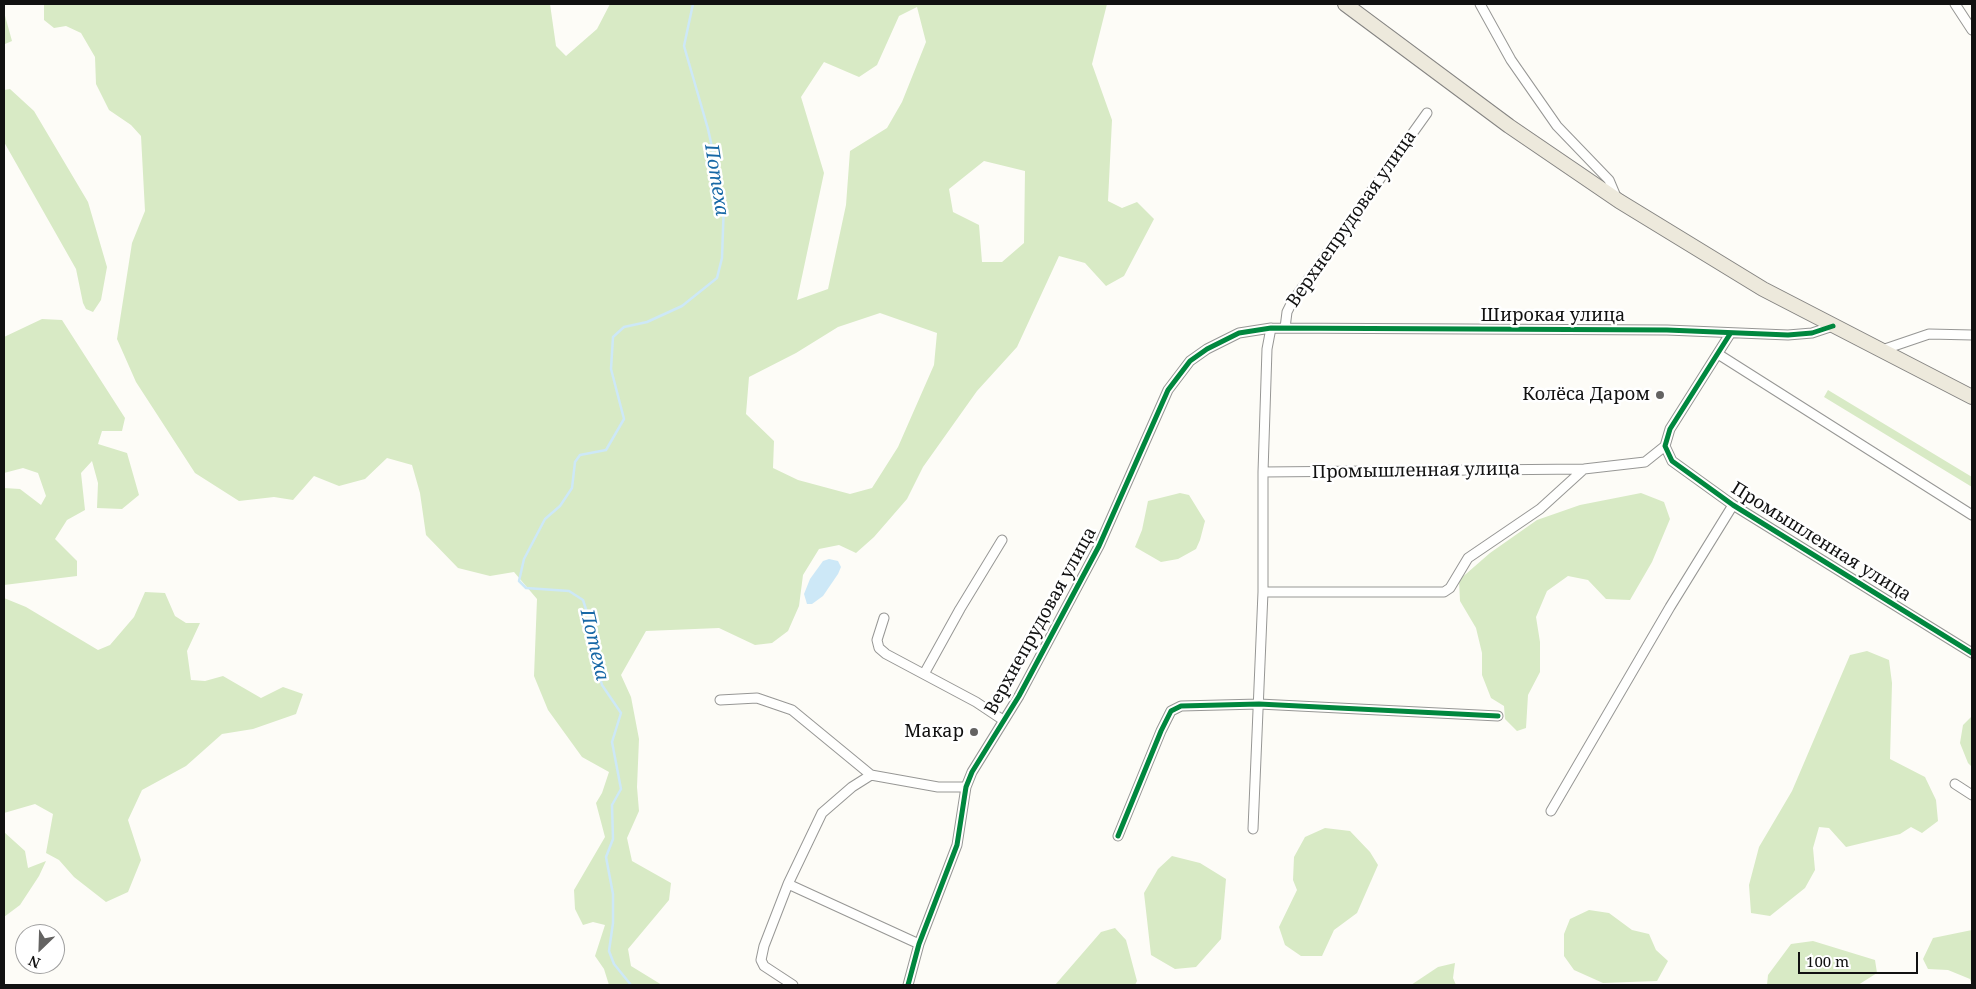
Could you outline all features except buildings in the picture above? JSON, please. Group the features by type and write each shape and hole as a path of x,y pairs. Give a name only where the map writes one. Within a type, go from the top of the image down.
{"main road":[{"path":"1345,4 1510,126 1619,201 1763,289 1972,397"}],"street":[{"path":"1480,4 1511,60 1557,126 1609,180 1619,201"},
{"path":"1955,4 1972,30"},
{"name":"Верхнепрудовая улица","path":"1285,328 1287,312 1292,302 1427,113"},
{"name":"Широкая улица","path":"1271,328 1667,330 1788,335 1812,333 1833,326"},
{"path":"1253,829 1263,592 1263,472 1267,349 1271,328"},
{"name":"Верхнепрудовая улица","path":"908,985 919,944 955,852 966,787 981,754 1051,640 1100,546 1154,417 1179,373 1190,361 1239,333 1271,328"},
{"path":"1664,446 1670,428 1730,334"},
{"path":"1882,350 1929,334 1972,335"},
{"path":"1718,354 1972,515"},
{"name":"Промышленная улица","path":"1263,472 1584,469 1645,462 1664,446 1666,453 1680,469 1733,505 1972,653"},
{"path":"1263,592 1444,592 1450,588 1468,558 1540,509 1584,469"},
{"path":"1551,811 1670,607 1733,505"},
{"path":"924,674 960,609 1002,540"},
{"path":"884,618 878,630 877,640 879,648 1003,720"},
{"path":"720,700 757,698 792,710 871,775 938,787 966,787"},
{"path":"1118,836 1161,731 1175,708 1181,706 1259,704 1498,716"},
{"path":"793,985 764,966 761,960 764,946 788,884 822,813 852,787 871,775"},
{"path":"1955,784 1972,794"},
{"path":"788,884 919,944"}],"green space":[{"path":"44,4 550,4 556,46 566,56 597,29 610,4 1107,4 1092,64 1112,120 1108,201 1122,208 1137,202 1154,219 1124,276 1106,286 1085,263 1059,256 1017,347 977,391 923,467 907,499 874,537 856,553 839,545 819,549 803,575 799,606 788,631 772,643 755,645 719,628 646,631 621,675 631,697 639,739 637,787 639,811 627,838 632,861 671,883 669,900 628,949 631,966 662,985 609,985 604,969 595,956 605,925 593,922 583,925 575,909 574,890 605,837 596,803 602,793 609,772 582,757 548,710 534,676 537,599 514,572 490,576 458,568 426,535 420,493 412,465 387,458 365,479 339,486 314,476 293,500 274,497 239,501 195,473 136,382 117,339 132,243 145,211 141,136 131,125 109,110 96,84 95,57 81,33 66,26 54,28 44,20","holes":["917,7 926,42 902,102 887,128 850,151 846,205 828,289 797,300 824,173 801,97 824,62 859,77 877,65 899,16","984,161 1025,171 1024,243 1002,262 982,262 979,225 953,212 949,189","880,313 937,333 934,365 898,447 872,488 850,494 798,480 773,468 774,441 746,414 749,377 796,353 838,327"]},
{"path":"4,12 12,41 5,44 4,43"},
{"path":"10,89 34,111 88,202 107,267 101,300 93,312 86,309 83,303 76,269 4,142 4,90"},
{"path":"42,319 62,320 125,418 122,431 102,431 98,444 127,453 139,495 122,509 97,508 98,483 92,461 81,473 85,510 67,520 55,539 77,561 77,576 4,585 4,488 20,489 41,505 46,496 38,473 23,468 4,473 4,337"},
{"path":"1828,390 1972,477 1972,487 1824,397"},
{"path":"1180,493 1189,495 1205,521 1200,540 1196,549 1178,559 1161,562 1135,547 1142,530 1148,501"},
{"path":"1641,493 1664,502 1670,519 1652,562 1630,600 1606,599 1588,580 1568,576 1547,591 1536,617 1540,642 1540,672 1528,695 1526,728 1517,731 1505,719 1504,706 1491,698 1482,675 1482,653 1476,628 1460,601 1459,580 1490,553 1537,520 1580,505"},
{"path":"145,592 165,593 175,616 186,623 200,623 187,651 191,680 205,681 223,676 261,698 283,687 303,694 296,714 253,729 222,734 186,766 142,790 128,820 141,860 128,892 106,902 74,877 59,860 46,853 53,814 35,804 4,813 4,598 26,607 98,650 110,645 134,617"},
{"path":"1867,651 1889,660 1892,683 1890,759 1925,777 1936,800 1938,821 1922,833 1911,827 1900,834 1846,847 1829,828 1819,827 1813,848 1815,870 1805,888 1770,916 1751,913 1749,885 1759,847 1792,791 1850,655"},
{"path":"1972,716 1972,767 1968,763 1960,743 1963,725"},
{"path":"1325,828 1350,831 1370,852 1378,865 1357,913 1334,930 1322,956 1301,956 1285,945 1279,927 1297,890 1293,880 1294,857 1305,837"},
{"path":"4,832 25,851 28,868 46,861 39,876 20,905 4,917"},
{"path":"1172,856 1200,863 1226,879 1221,939 1196,967 1175,969 1151,955 1144,893 1158,869"},
{"path":"1589,910 1609,913 1632,930 1649,934 1656,950 1668,961 1657,981 1603,983 1574,970 1564,956 1564,934 1570,919"},
{"path":"1115,928 1126,940 1137,981 1135,985 1055,985 1101,932"},
{"path":"1972,930 1972,985 1970,979 1948,970 1928,969 1923,959 1933,938"},
{"path":"1813,941 1875,960 1877,973 1858,985 1767,985 1768,975 1791,944"},
{"path":"1455,963 1453,978 1456,985 1411,985 1438,967"}],"water":[{"path":"829,559 838,561 841,567 838,574 823,596 812,604 807,604 804,594 810,579 823,561"}],"waterway":[{"name":"Потеха","path":"631,985 614,964 609,951 613,923 613,894 606,857 613,839 612,805 621,789 612,742 621,713 602,685 597,667 600,653 583,600 569,591 526,588 519,581 524,559 545,519 560,506 572,488 575,462 580,455 606,450 624,419 611,369 613,337 624,327 647,322 682,306 717,278 722,258 724,201 708,129 684,46 693,4"}],"cycle path":[{"path":"908,985 919,944 957,845 966,787 972,772 1019,696 1099,546 1168,390 1190,361 1207,349 1239,333 1271,328 1667,330 1788,335 1812,333 1833,326"},
{"path":"1730,334 1670,429 1665,446 1672,461 1733,505 1972,653"},
{"path":"1118,836 1161,731 1171,711 1181,706 1259,704 1498,716"}],"place":[{"name":"Колёса Даром","path":"1660,395"},
{"name":"Макар","path":"974,732"}]}
